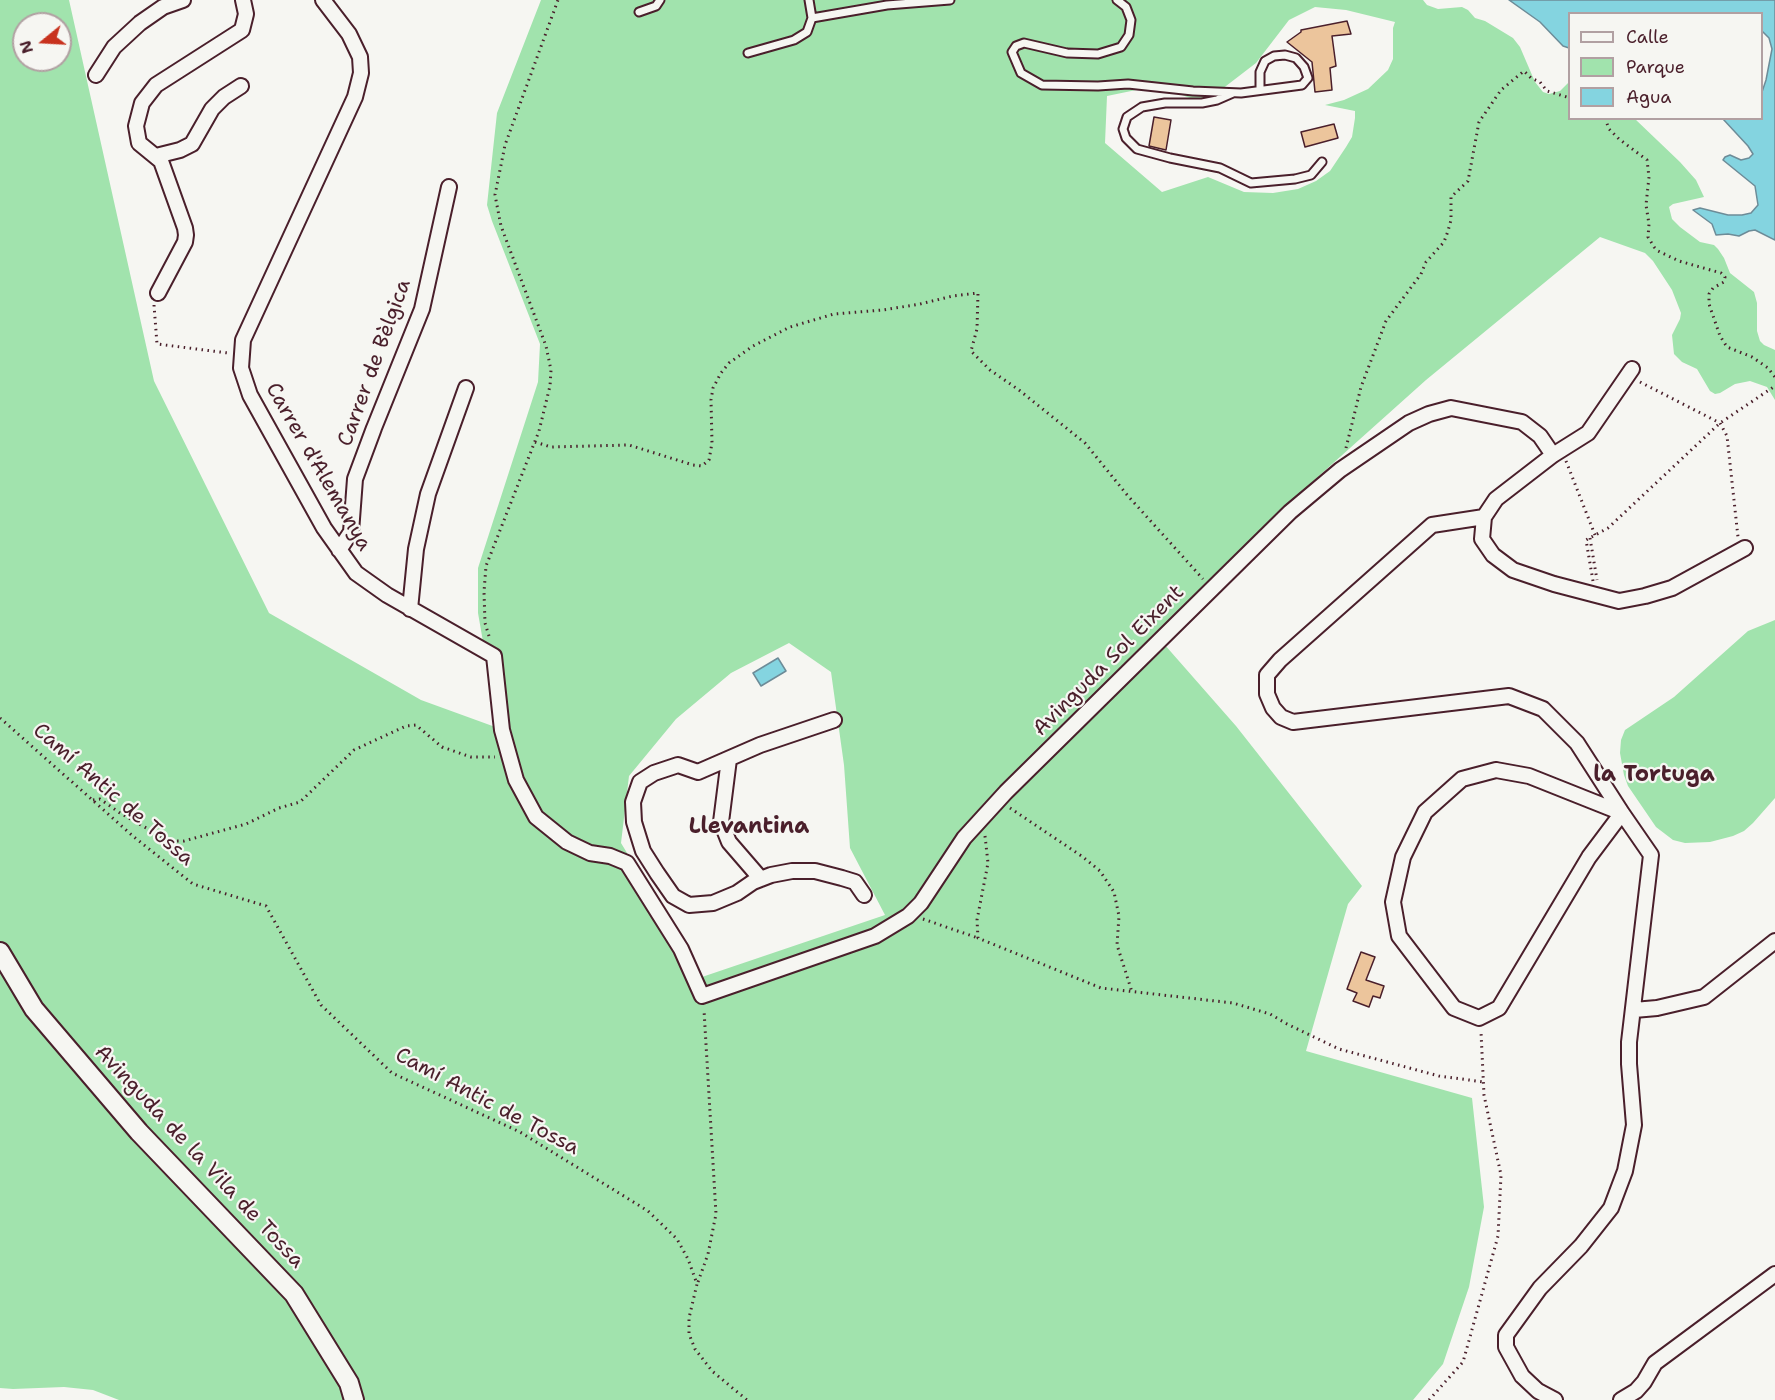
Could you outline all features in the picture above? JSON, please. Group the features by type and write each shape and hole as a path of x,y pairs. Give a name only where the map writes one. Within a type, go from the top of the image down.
{"main road":[{"name":"Avinguda de la Vila de Tossa","path":"0,952 34,1009 139,1132 294,1293 349,1383 354,1400"}],"street":[{"path":"96,75 114,47 161,4 183,0"},
{"path":"158,293 186,235 161,161 139,142 136,126 142,103 156,85 242,30 246,14 243,0"},
{"name":"Carrer d'Alemanya","path":"323,0 349,34 360,57 361,73 355,97 243,340 241,368 250,395 324,528 356,573 410,609 494,656"},
{"path":"156,156 180,150 192,144 212,109 224,97 241,86"},
{"name":"Carrer de Bèlgica","path":"339,550 351,532 355,479 422,309 449,187"},
{"path":"1630,373 1588,433 1553,455 1496,499 1484,517 1482,539 1493,555 1513,570 1554,584 1619,601 1672,588 1745,548"},
{"path":"410,609 416,549 428,494 466,388"},
{"name":"Avinguda Sol Eixent","path":"702,996 875,936 912,912 921,903 976,824 1290,512 1340,470 1409,423 1451,408 1522,422 1540,436 1553,455"},
{"path":"1484,517 1432,525 1280,660 1267,675 1267,694 1273,708 1281,717 1293,722 1509,696 1543,709 1577,743 1651,855 1629,1042 1634,1125 1625,1171 1611,1208 1581,1246 1540,1288 1506,1335 1506,1347 1521,1376 1555,1400"},
{"path":"494,656 502,730 516,780 536,817 567,842 590,853 610,856 627,863 681,949 702,996"},
{"path":"834,720 760,745 698,772 678,765 654,773 640,782 633,802 634,822 643,851 673,896 689,905 713,903 761,879 792,871 815,871 855,882 864,895"},
{"path":"729,759 721,822 729,842 761,879"},
{"path":"1496,770 1529,776 1622,813 1589,858 1499,1008 1479,1018 1454,1008 1400,936 1393,902 1403,857 1425,813 1462,779 1496,770"},
{"path":"627,863 643,851"},
{"path":"1634,1010 1657,1008 1704,997 1775,941"},
{"path":"1621,1400 1636,1391 1655,1363 1775,1274"}],"lane":[{"path":"639,12 656,6 660,0"},
{"path":"748,53 794,40 807,32 812,18 809,0"},
{"path":"812,18 887,5 950,0"},
{"path":"1117,0 1126,7 1131,20 1129,34 1121,47 1098,54 1067,53 1024,43 1016,46 1012,52 1021,73 1042,84 1098,86 1128,84 1192,91 1236,92 1260,90 1302,85 1308,78 1304,67 1296,58 1285,55 1274,56 1265,61 1260,72 1260,90"},
{"path":"1236,92 1202,103 1165,103 1142,107 1127,117 1123,129 1126,138 1137,149 1220,168 1251,183 1295,179 1311,175 1322,162"}],"path":[{"path":"494,656 485,623 486,566 535,442 550,386 546,346 501,226 495,195 504,145 558,0"},
{"path":"1340,470 1361,387 1386,321 1421,274 1426,262 1444,242 1451,220 1451,196 1468,181 1479,122 1501,90 1524,71 1540,82 1546,92 1568,98"},
{"path":"1606,120 1609,129 1619,140 1647,160 1648,237 1654,247 1679,261 1721,273 1725,277 1724,282 1713,288 1709,294 1709,304 1720,336 1727,347 1752,357 1768,368 1775,377"},
{"path":"158,293 153,297 157,344 242,355"},
{"path":"535,442 551,447 629,445 702,466 709,460 712,442 713,388 729,363 753,346 790,327 834,314 892,308 978,293 977,329 970,351 990,370 1019,390 1085,443 1135,504 1212,589"},
{"path":"1630,373 1720,423 1727,436 1738,528"},
{"path":"1595,585 1586,540 1608,528 1631,508 1720,423 1775,386"},
{"path":"1566,464 1595,535"},
{"name":"Camí Antic de Tossa","path":"0,718 134,837 193,884 266,906 321,1005 392,1073 520,1132 648,1211 677,1239 688,1258 697,1284"},
{"path":"93,800 100,799 169,841 184,842 246,824 279,808 300,802 354,750 406,726 416,725 442,747 471,757 510,757"},
{"path":"1000,800 1100,871 1114,892 1119,916 1117,945 1132,992"},
{"path":"976,824 987,842 988,863 977,920 978,938"},
{"path":"912,912 921,919 978,938 1101,988 1233,1003 1269,1014 1339,1049 1439,1076 1484,1082"},
{"path":"702,996 716,1214 708,1254 697,1284 689,1318 689,1334 695,1349 712,1371 747,1400"},
{"path":"1429,1400 1463,1362 1497,1236 1501,1175 1484,1095 1483,1041 1479,1018"}],"green space":[{"path":"0,0 69,0 72,12 12,12 12,72 72,72 72,13 154,381 269,613 421,700 498,728 478,613 478,568 538,382 540,344 487,205 497,113 541,0 1423,0 1427,5 1438,9 1462,7 1475,18 1485,21 1513,38 1520,47 1535,82 1543,92 1549,94 1560,91 1568,83 1568,120 1636,120 1696,180 1704,197 1673,204 1669,207 1672,219 1700,242 1714,245 1724,258 1730,273 1754,292 1760,341 1775,350 1775,400 1767,387 1750,381 1735,384 1720,393 1715,394 1710,391 1697,369 1682,362 1674,354 1672,335 1681,313 1672,290 1653,261 1645,253 1600,237 1426,380 1302,491 1157,636 1236,726 1362,886 1348,904 1306,1051 1472,1098 1484,1207 1469,1287 1443,1364 1413,1400 119,1400 93,1390 64,1387 0,1388","holes":["1315,7 1346,10 1395,22 1393,59 1388,70 1368,89 1344,100 1325,105 1355,111 1355,118 1352,137 1346,147 1330,171 1316,181 1298,189 1273,193 1244,192 1208,177 1162,192 1105,143 1107,96 1170,83 1182,95 1205,99 1213,96 1256,63 1289,20","789,643 831,672 844,765 850,848 885,915 702,977 621,843 629,776 676,719 731,673"]},
{"path":"1775,620 1775,798 1753,823 1744,831 1733,836 1710,842 1685,843 1673,840 1656,827 1628,786 1620,753 1625,730 1674,697 1748,631"}],"water":[{"path":"1509,0 1775,0 1775,240 1755,230 1739,236 1716,235 1712,224 1693,210 1700,208 1728,215 1742,215 1751,213 1758,205 1755,186 1723,160 1730,155 1741,160 1753,154 1724,120 1763,120 1763,89 1772,49 1769,38 1763,32 1763,12 1568,12 1568,48 1563,46 1540,22"},
{"path":"778,658 786,671 761,686 753,673"}],"building":[{"path":"1347,21 1351,34 1332,36 1336,66 1330,68 1332,90 1315,92 1312,62 1287,42 1301,30"},
{"path":"1154,117 1171,120 1166,150 1149,146"},
{"path":"1334,124 1338,138 1305,147 1301,132"},
{"path":"1361,952 1375,957 1366,980 1384,986 1380,998 1373,996 1369,1007 1353,1001 1357,993 1347,989"}],"district":[{"name":"la Tortuga","path":"1654,775"},
{"name":"Llevantina","path":"749,827"}]}
